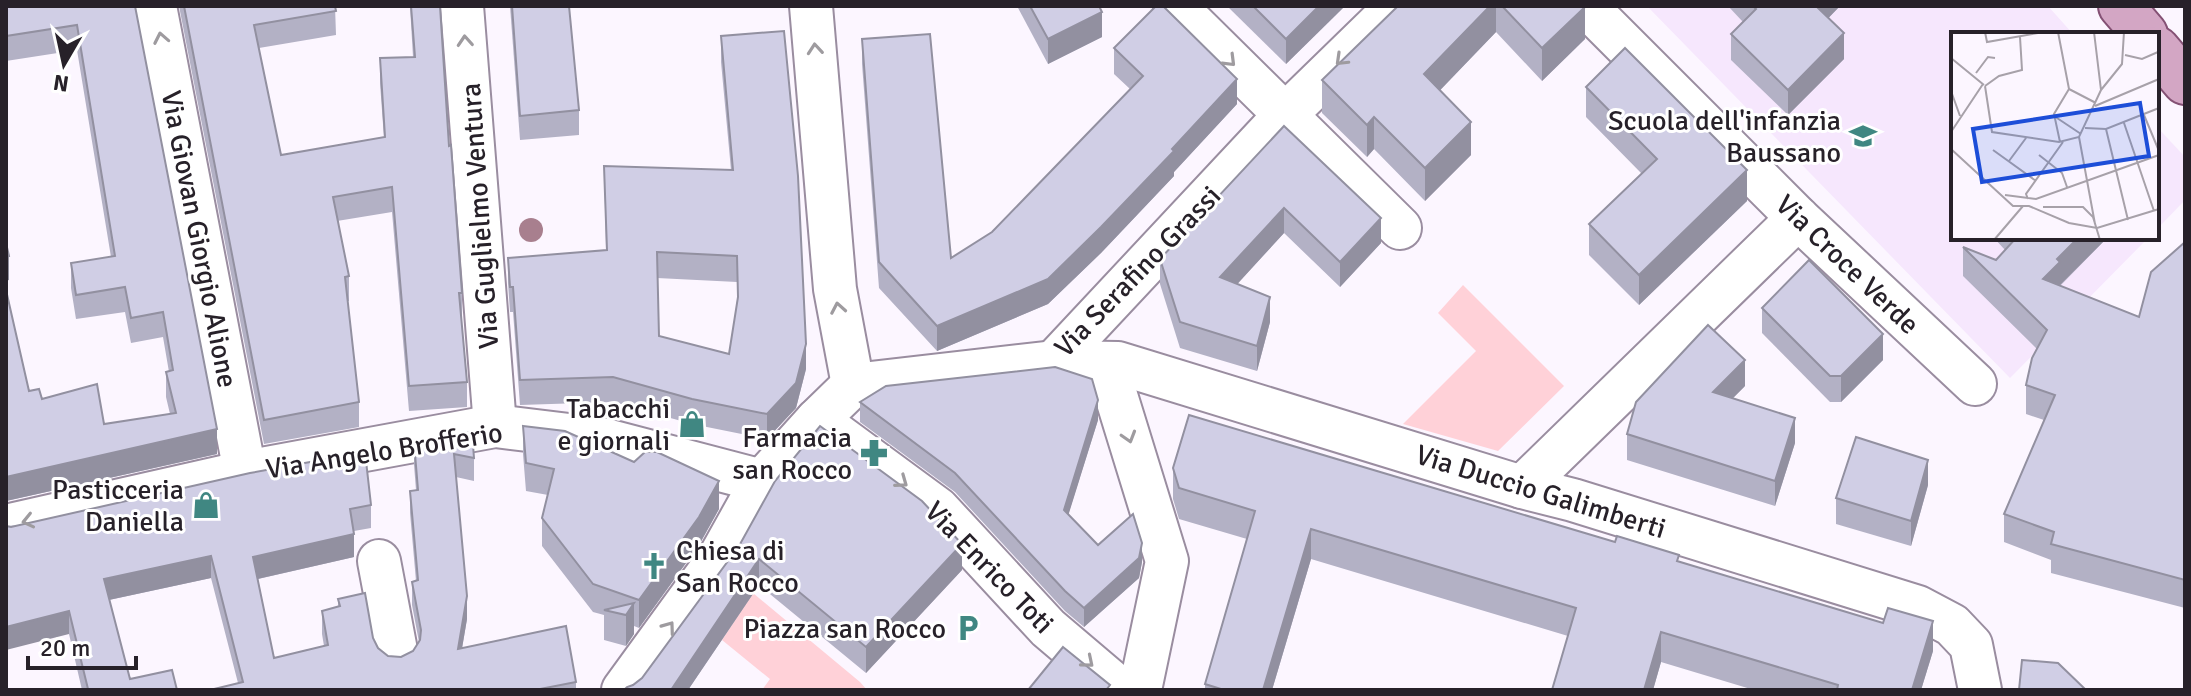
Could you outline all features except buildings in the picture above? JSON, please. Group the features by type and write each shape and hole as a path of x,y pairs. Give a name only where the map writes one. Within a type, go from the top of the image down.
{"main road":[{"path":"2121,6 2143,32"},
{"path":"2159,51 2185,82"}],"street":[{"name":"Via Giovan Giorgio Alione","path":"155,6 245,472"},
{"name":"Via Guglielmo Ventura","path":"462,6 495,426"},
{"path":"623,690 719,558 762,481 853,385 835,289 811,6"},
{"path":"1175,6 1400,228"},
{"name":"Via Serafino Grassi","path":"853,385 1054,362 1285,115 1397,6"},
{"name":"Via Croce Verde","path":"1586,6 1798,218 1975,384"},
{"path":"1522,487 1798,218"},
{"name":"Via Duccio Galimberti","path":"1054,362 1118,363 1918,607 1952,625 1971,645 1980,690"},
{"path":"1106,363 1167,561 1140,690"},
{"name":"Via Enrico Toti","path":"817,420 938,509 1048,628 1121,690"},
{"name":"Via Angelo Brofferio","path":"6,526 245,472 495,426 602,439 762,481"},
{"path":"379,561 397,656"}],"shaded area":[{"name":"Scuola dell'infanzia Baussano","path":"1647,6 2048,6 2071,32 1951,32 1951,240 2146,240 2010,378"},
{"path":"2159,129 2185,157 2185,200 2159,227"},
{"path":"1463,285 1564,386 1498,451 1403,424 1476,351 1438,313"},
{"path":"753,593 867,690 762,690 770,679 722,640"}],"place":[{"name":"Scuola dell'infanzia Baussano","path":"1863,136"},
{"name":"Tabacchi e giornali","path":"692,424"},
{"name":"Farmacia san Rocco","path":"874,453"},
{"name":"Pasticceria Daniella","path":"206,505"},
{"name":"Chiesa di San Rocco","path":"654,566"},
{"name":"Piazza san Rocco","path":"968,628"}]}
